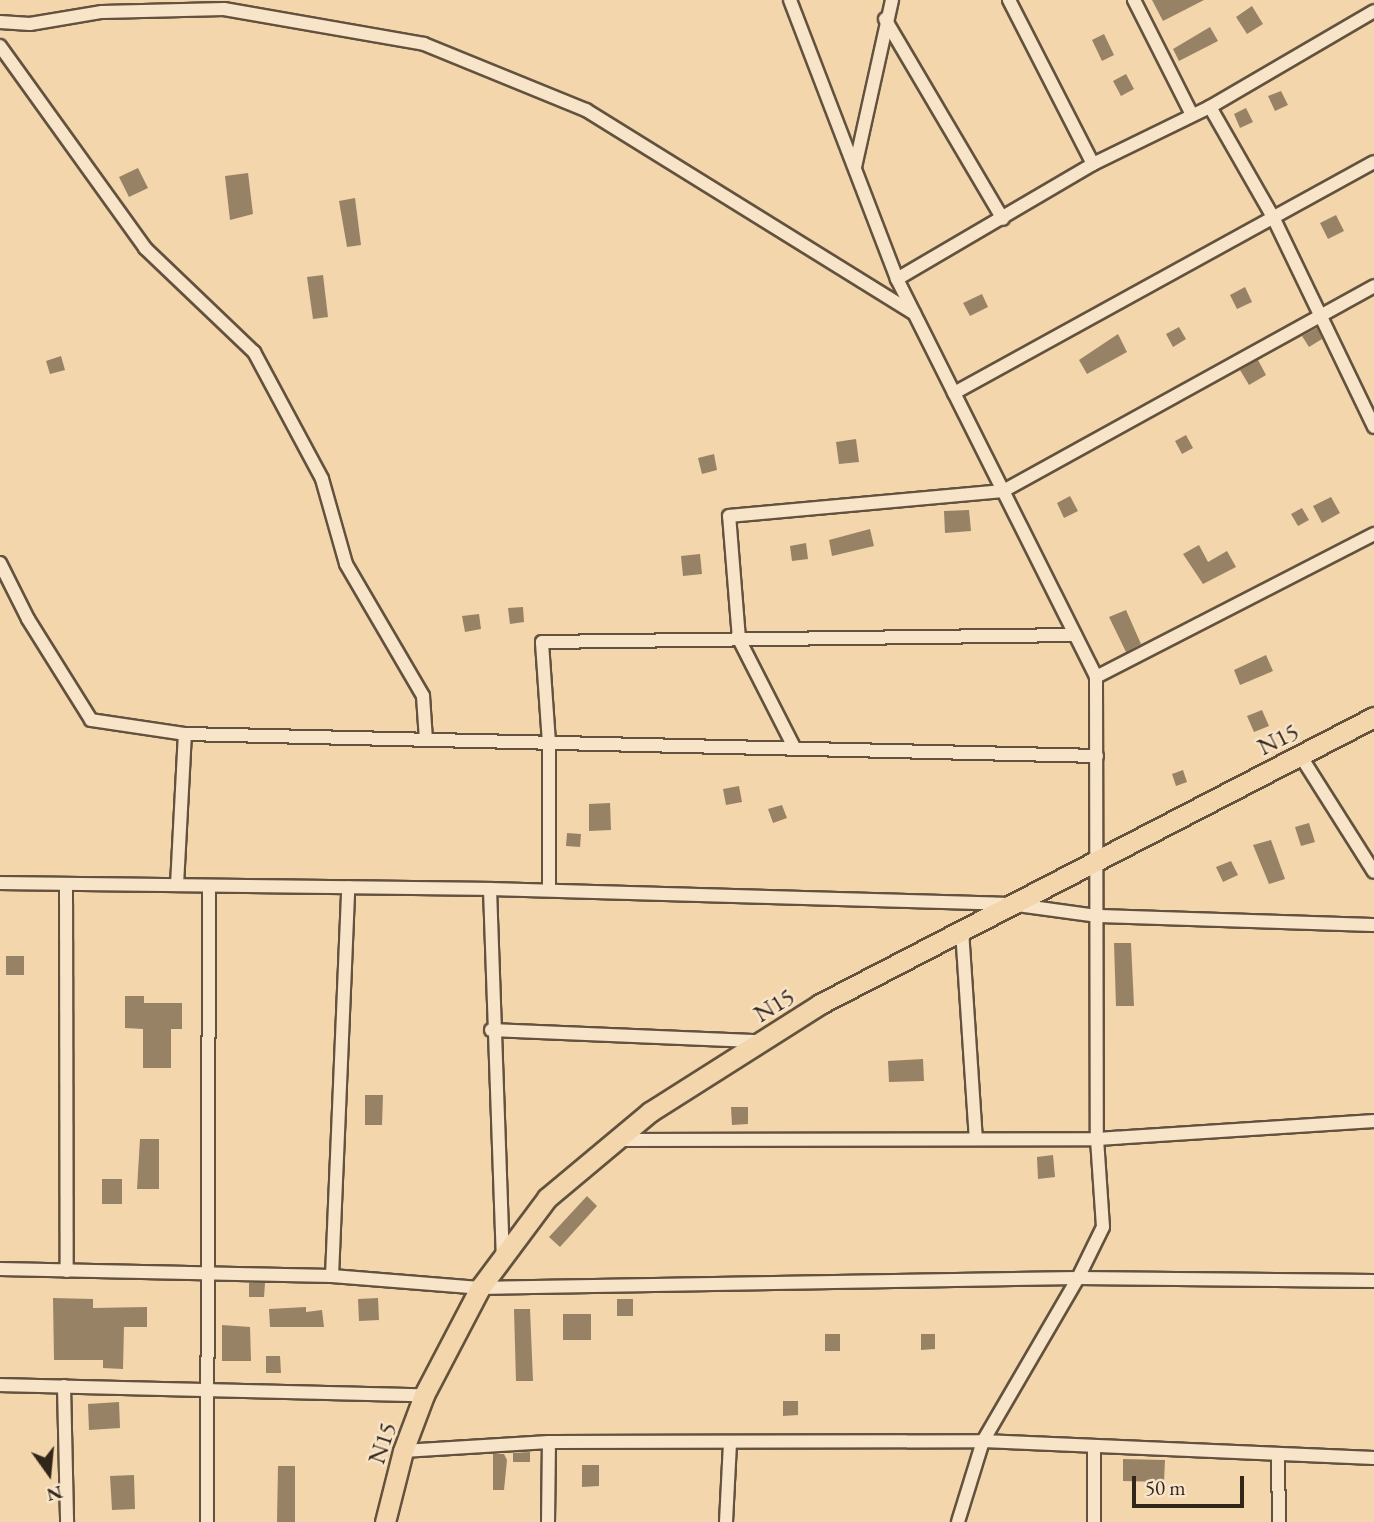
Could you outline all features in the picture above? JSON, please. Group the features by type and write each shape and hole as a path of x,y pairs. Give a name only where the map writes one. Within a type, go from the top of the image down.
{"main road":[{"name":"N15","path":"385,1522 403,1451 424,1395 480,1288 547,1198 650,1112 820,1004 1374,717"}],"street":[{"path":"790,0 897,279 1096,677 1097,1139 1103,1227 1078,1278 983,1441 958,1522"},
{"path":"855,168 891,0"},
{"path":"1009,0 1093,164"},
{"path":"1134,0 1191,113"},
{"path":"0,22 30,24 102,12 224,9 424,44 586,110 914,313"},
{"path":"897,279 1093,164 1191,113 1210,107 1374,11"},
{"path":"885,19 1003,219"},
{"path":"0,46 145,248 254,352 322,479 346,564 423,696 426,740"},
{"path":"1210,107 1273,217 1371,412 1374,427"},
{"path":"954,393 1374,162"},
{"path":"795,749 739,639 729,516 1003,491 1374,286"},
{"path":"1096,677 1374,534"},
{"path":"0,563 28,620 92,720 185,734 1097,756"},
{"path":"549,890 549,743 542,642 1075,635"},
{"path":"177,885 185,734"},
{"path":"1300,755 1372,866"},
{"path":"0,883 549,890 1010,904 1098,916 1374,925"},
{"path":"66,884 67,1271"},
{"path":"207,1522 209,886"},
{"path":"332,1276 348,887"},
{"path":"490,889 491,1030 503,1257"},
{"path":"962,930 976,1139"},
{"path":"491,1030 763,1041"},
{"path":"617,1140 1097,1139 1374,1121"},
{"path":"0,1269 332,1276 480,1288 1078,1278 1374,1281"},
{"path":"0,1385 424,1395"},
{"path":"64,1386 67,1522"},
{"path":"403,1451 549,1442 983,1441 1094,1448 1374,1458"},
{"path":"548,1522 549,1442"},
{"path":"726,1522 730,1443"},
{"path":"1094,1448 1094,1522"},
{"path":"1278,1454 1279,1522"}],"building":[{"path":"1152,0 1204,0 1163,21"},
{"path":"1252,6 1263,24 1247,34 1236,17"},
{"path":"1210,27 1218,41 1179,61 1173,49"},
{"path":"1104,34 1114,55 1102,61 1092,40"},
{"path":"1126,74 1134,89 1121,96 1113,81"},
{"path":"1281,91 1288,105 1275,111 1268,96"},
{"path":"1246,108 1253,122 1240,128 1234,114"},
{"path":"138,168 148,188 129,197 119,177"},
{"path":"248,173 253,214 230,220 225,176"},
{"path":"355,198 361,245 347,247 339,201"},
{"path":"1336,215 1344,231 1328,239 1320,223"},
{"path":"323,275 328,317 313,319 307,277"},
{"path":"1245,287 1252,302 1237,309 1230,295"},
{"path":"982,294 988,307 970,316 963,303"},
{"path":"1179,327 1186,339 1173,347 1166,334"},
{"path":"1317,328 1322,339 1309,347 1302,336"},
{"path":"1118,334 1127,352 1087,374 1079,360"},
{"path":"61,356 65,370 50,374 46,361"},
{"path":"1258,360 1266,375 1249,385 1240,370"},
{"path":"1186,435 1193,448 1182,454 1175,441"},
{"path":"856,439 859,462 839,464 836,442"},
{"path":"714,454 717,470 702,474 698,458"},
{"path":"1070,496 1078,511 1064,518 1057,503"},
{"path":"1331,497 1340,513 1322,523 1313,506"},
{"path":"1302,508 1309,520 1298,526 1291,514"},
{"path":"969,510 971,531 945,533 944,511"},
{"path":"870,529 874,546 832,556 829,540"},
{"path":"806,543 808,559 792,561 790,546"},
{"path":"1199,545 1208,562 1227,551 1236,567 1203,584 1183,554"},
{"path":"700,554 702,574 683,576 681,556"},
{"path":"523,607 524,622 510,624 508,608"},
{"path":"1126,610 1141,644 1126,652 1109,617"},
{"path":"479,614 481,629 465,632 462,616"},
{"path":"1266,655 1273,671 1240,685 1234,670"},
{"path":"1262,710 1269,726 1254,732 1247,716"},
{"path":"1183,770 1187,782 1176,786 1172,774"},
{"path":"739,786 742,802 726,805 723,789"},
{"path":"610,803 611,830 589,831 589,804"},
{"path":"782,805 787,818 773,823 768,809"},
{"path":"1309,823 1315,842 1301,846 1295,827"},
{"path":"567,833 581,834 580,847 566,846"},
{"path":"1271,840 1285,879 1269,884 1253,845"},
{"path":"1231,861 1238,875 1223,882 1216,867"},
{"path":"1114,943 1131,943 1134,1006 1116,1006"},
{"path":"6,956 24,956 24,975 6,975"},
{"path":"125,996 144,996 144,1003 182,1003 182,1029 171,1029 171,1068 143,1068 143,1029 125,1028"},
{"path":"923,1059 924,1081 889,1082 888,1061"},
{"path":"365,1095 383,1095 382,1125 365,1125"},
{"path":"731,1107 748,1107 748,1124 732,1125"},
{"path":"140,1139 159,1139 159,1189 137,1189"},
{"path":"1053,1155 1055,1177 1038,1179 1037,1157"},
{"path":"102,1179 122,1179 122,1204 102,1204"},
{"path":"587,1196 597,1206 560,1247 549,1237"},
{"path":"249,1283 265,1283 264,1297 249,1297"},
{"path":"53,1298 93,1299 93,1308 147,1307 147,1327 124,1327 123,1369 103,1368 103,1360 54,1360"},
{"path":"378,1298 379,1320 359,1321 358,1299"},
{"path":"617,1299 633,1299 633,1316 617,1316"},
{"path":"306,1307 306,1312 322,1310 324,1327 270,1327 269,1309"},
{"path":"514,1309 530,1309 533,1381 516,1381"},
{"path":"563,1314 591,1314 591,1340 563,1340"},
{"path":"222,1325 250,1327 251,1361 222,1361"},
{"path":"825,1334 840,1334 840,1351 825,1351"},
{"path":"921,1334 935,1334 935,1349 921,1350"},
{"path":"266,1356 280,1356 281,1373 266,1373"},
{"path":"783,1401 798,1401 798,1415 783,1416"},
{"path":"119,1402 120,1428 89,1430 88,1404"},
{"path":"530,1452 530,1462 513,1462 513,1453"},
{"path":"493,1454 504,1454 507,1460 504,1490 493,1490"},
{"path":"1123,1459 1165,1460 1164,1482 1123,1481"},
{"path":"582,1465 599,1465 599,1486 582,1487"},
{"path":"278,1466 295,1466 295,1522 277,1522"},
{"path":"134,1475 135,1509 112,1510 110,1476"}]}
